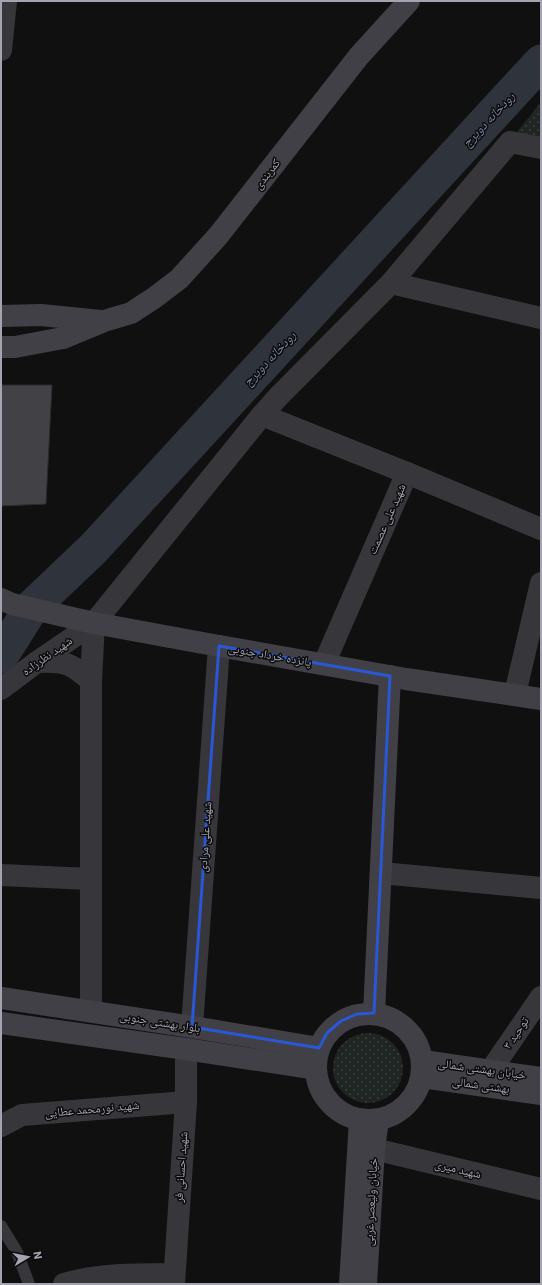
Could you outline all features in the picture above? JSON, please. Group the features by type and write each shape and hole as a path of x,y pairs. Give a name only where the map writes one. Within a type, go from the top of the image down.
{"main road":[{"name":"کمربندی","path":"1,347 16,348 63,338 104,321 131,313 179,279 223,231 359,56 409,1"},
{"name":"کمربندی","path":"1,316 41,315 104,321"},
{"name":"پانزده خرداد جنوبی","path":"6,601 94,623 219,646 398,677 541,698"},
{"path":"379,1014 392,874 398,677"},
{"path":"379,1014 398,677"},
{"name":"بلوار بهشتی جنوبی","path":"1,998 192,1027 317,1059"},
{"path":"357,1014 379,1014 396,1020 414,1037 420,1049 422,1069 418,1089 411,1101 402,1110 390,1117 369,1120 346,1116 334,1108 324,1097 318,1084 317,1059 327,1033 341,1021 357,1014"},
{"name":"بلوار بهشتی جنوبی","path":"1,1023 186,1049 317,1059"},
{"name":"خیابان بهشتی شمالی","path":"422,1069 491,1070 541,1078"},
{"name":"بهشتی شمالی","path":"422,1069 541,1094"},
{"path":"350,1284 369,1120"},
{"name":"خیابان ولیعصر غربی","path":"366,1284 374,1149 369,1120"}],"street":[{"path":"1,50 6,1"},
{"name":"شهید نظرزاده","path":"1,689 94,623 262,415 391,283 510,142 541,148"},
{"path":"391,283 541,318"},
{"name":"شهید علی عصمت","path":"262,415 407,473 324,664"},
{"path":"407,473 541,529"},
{"path":"515,694 541,583"},
{"path":"91,1011 91,681 94,623"},
{"name":"شهید علی مرادی","path":"192,1027 219,646"},
{"path":"37,662 56,662 68,664 80,671 91,681"},
{"path":"392,874 541,888"},
{"path":"1,875 90,879"},
{"name":"توحید ۳","path":"491,1070 541,997"},
{"name":"شهید احسانی فر","path":"174,1279 186,1102 186,1049"},
{"name":"شهید نورمحمد عطایی","path":"1,1126 22,1115 186,1102"},
{"name":"شهید میری","path":"374,1149 541,1189"},
{"path":"64,1284 78,1279 117,1275 174,1279"}],"lane":[{"path":"1,1226 17,1252 29,1284"}],"highlighted area":[{"path":"219,646 390,676 374,1013 357,1014 341,1021 327,1033 319,1048 192,1027"}],"shaded area":[{"path":"541,102 541,143 513,137"},
{"path":"368,1033 381,1036 393,1043 400,1055 403,1068 400,1081 393,1093 381,1100 368,1103 355,1100 343,1093 336,1081 333,1068 336,1055 343,1043 355,1036"}],"building":[{"path":"1,385 52,385 46,504 1,506"}],"waterway":[{"name":"رودخانه دویرج","path":"1,656 32,607 94,548 541,62"}]}
